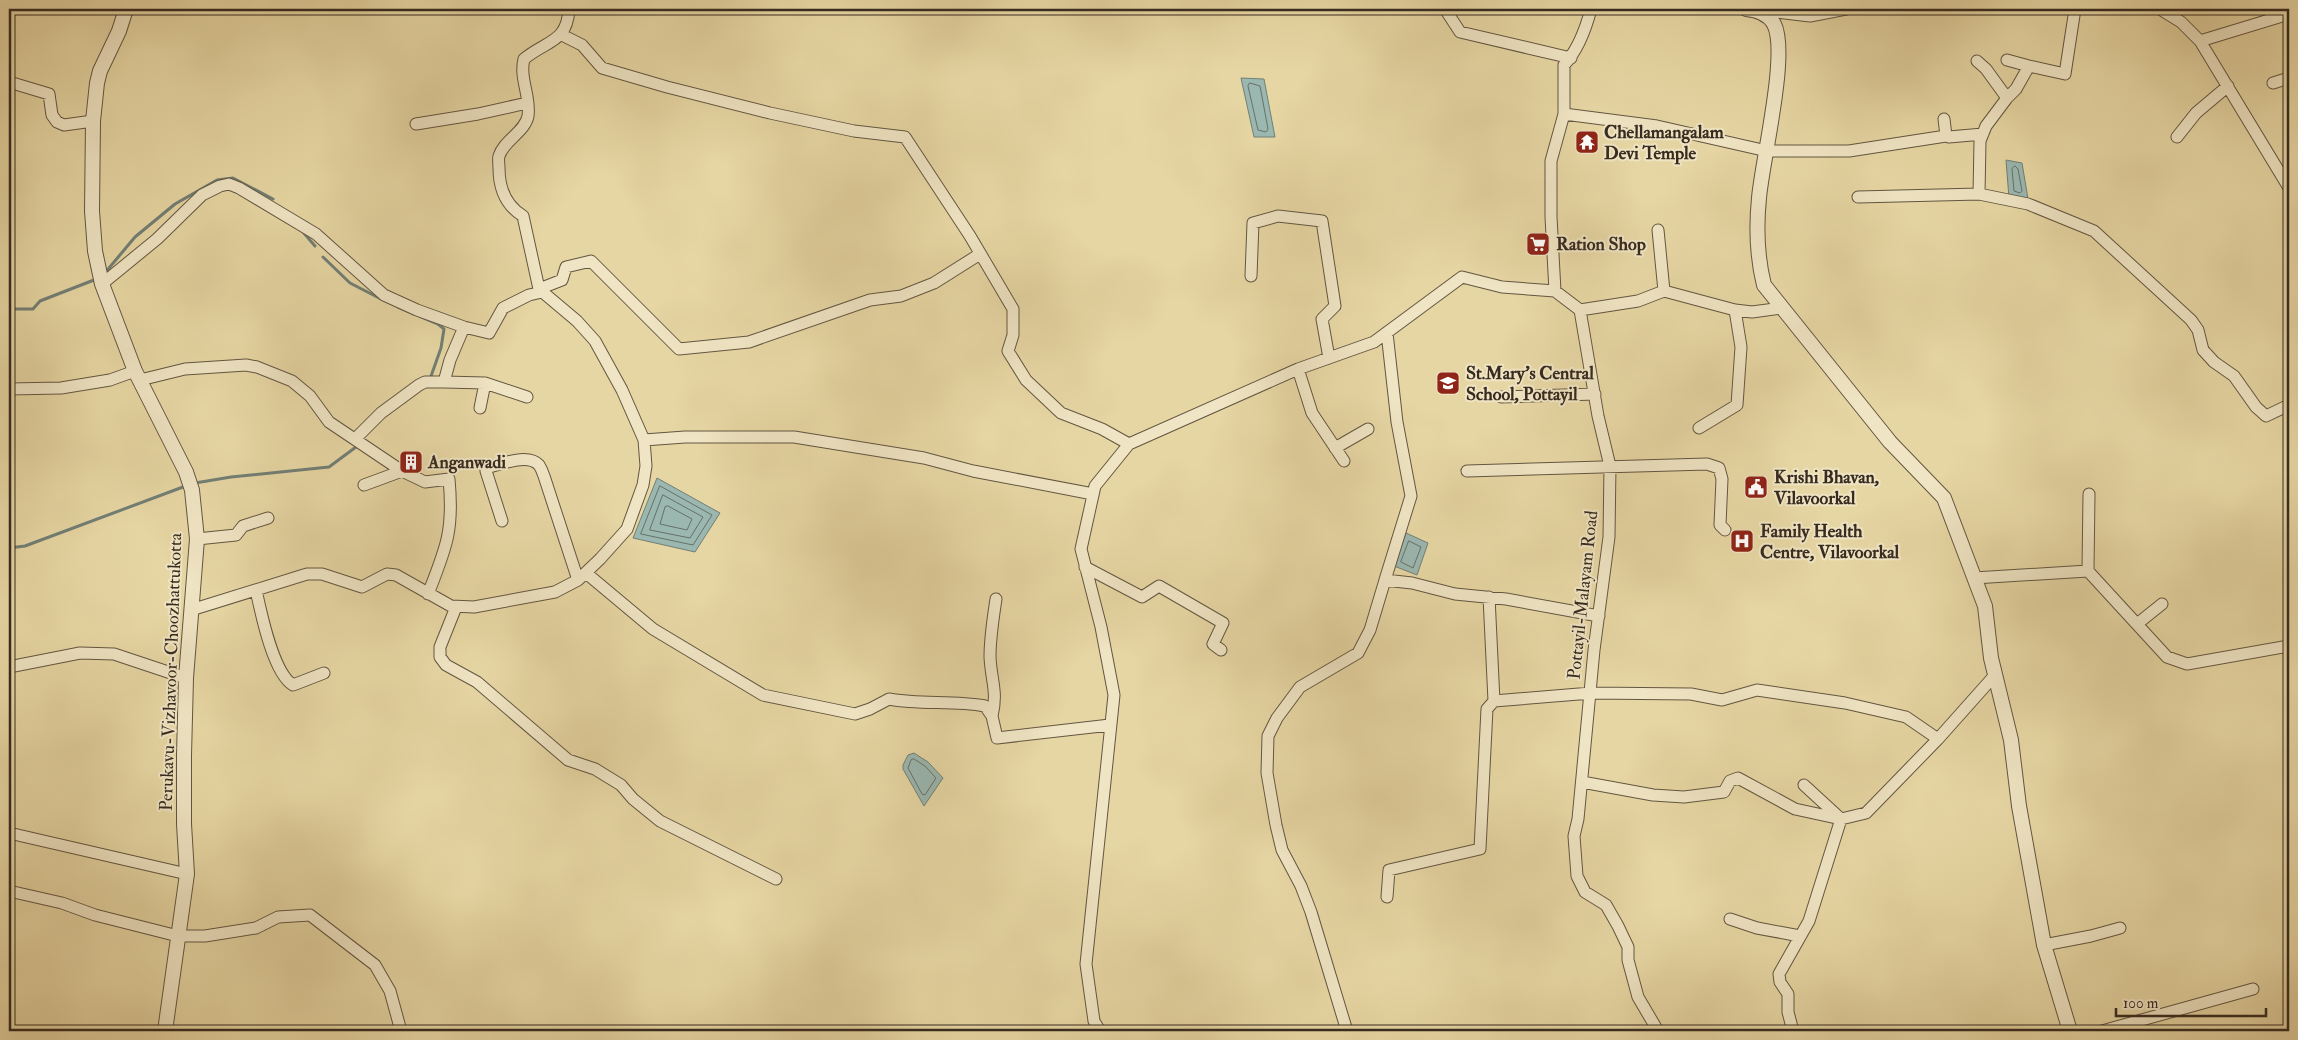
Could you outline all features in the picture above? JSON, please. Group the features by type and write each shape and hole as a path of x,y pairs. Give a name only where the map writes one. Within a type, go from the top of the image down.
{"street":[{"name":"Perukavu-Vizhavoor-Choozhattukotta","path":"126,9 119,32 99,77 93,121 93,231 95,251 102,284 138,375 186,472 192,490 197,538 196,570 186,678 183,789 187,874 165,1031"},
{"path":"191,610 307,574 322,574 362,587 387,574 396,575 428,594 456,607 474,607 555,592 582,577 627,529 643,486 646,466 644,440 622,390 595,341 571,316 541,290 523,216 516,211 503,195 499,177 499,156 525,123 528,115 522,68 524,59 562,35 572,9"},
{"path":"1445,9 1460,32 1570,58"},
{"path":"1556,291 1551,217 1551,161 1564,114 1564,65 1570,58 1586,26 1591,9"},
{"path":"1746,9 1810,16 1846,9"},
{"path":"2007,60 2064,74 2075,9"},
{"path":"2161,9 2181,22 2200,41 2289,188"},
{"path":"1760,10 1774,24 1780,49 1759,198 1758,260 1764,286 1890,442 1944,498 1985,606 1990,658 2010,740 2019,806 2044,945 2070,1031"},
{"path":"2200,41 2289,14"},
{"path":"562,35 582,45 602,68 667,87 770,113 854,131 905,137 1013,309 1013,335 1008,351 1026,380 1061,413 1102,429 1129,444"},
{"path":"1977,61 1986,69 2007,98"},
{"path":"1979,194 1980,141 1993,115 2016,89 2029,66"},
{"path":"2273,82 2289,78"},
{"path":"9,82 49,94 52,115 57,122 64,125 93,121"},
{"path":"2177,137 2196,113 2228,86"},
{"path":"416,124 478,114 527,103"},
{"path":"1564,114 1657,126 1767,151 1849,151 1946,136 1952,138 1983,134"},
{"path":"1944,119 1946,136"},
{"path":"102,284 157,239 202,196 220,186 229,184 239,188 316,234 384,295 417,310 464,327 489,333 503,308 562,280 566,267 591,262 679,349 749,342 870,300 901,296 934,283 980,254"},
{"path":"1858,198 1979,194 2028,204 2094,231 2190,320 2198,330 2203,350 2214,362 2234,376 2261,412 2266,416 2289,405"},
{"path":"1251,276 1253,223 1278,216 1322,221 1335,306 1322,319 1329,358"},
{"path":"1658,230 1664,291"},
{"path":"1100,1031 1094,1021 1086,964 1114,695 1101,627 1081,549 1095,486 1129,444 1298,369 1374,342 1462,277 1502,287 1556,291 1580,310 1638,301 1664,291 1735,310 1752,312 1782,308"},
{"name":"Pottayil-Malayam Road","path":"1580,310 1610,466 1609,537 1594,650 1578,819 1574,836 1577,876 1585,892 1606,905 1618,926 1628,947 1628,960 1638,997 1658,1031"},
{"path":"1699,428 1737,405 1741,347 1735,310"},
{"path":"444,382 450,360 464,327"},
{"path":"1347,1031 1311,912 1301,886 1282,850 1267,773 1268,736 1277,718 1300,687 1358,653 1370,630 1411,496 1397,422 1387,333"},
{"path":"9,389 61,388 185,369 246,365 292,381 310,396 329,422 402,471 425,482 449,479 452,518 448,544 428,594"},
{"path":"1298,369 1312,413 1344,461"},
{"path":"358,442 381,413 425,382 485,383 527,397"},
{"path":"480,408 485,383"},
{"path":"1501,397 1595,394"},
{"path":"1335,448 1368,429"},
{"path":"644,440 685,437 794,437 924,458 973,471 1093,494"},
{"path":"502,521 486,471 489,467 532,460 539,465 544,476 582,577 653,629 763,694 855,714 870,709 889,698 912,703 970,703 985,706 992,716 997,738 1110,725"},
{"path":"1467,471 1707,464 1719,468 1722,480 1720,525 1725,530"},
{"path":"364,485 402,471"},
{"path":"2088,494 2088,571 2167,658 2187,664 2289,646"},
{"path":"197,538 236,536 243,526 268,518"},
{"path":"1085,567 1142,597 1159,586 1223,623 1213,644 1221,650"},
{"path":"1974,578 2088,571"},
{"path":"1385,580 1412,583 1455,594 1490,597 1599,616"},
{"path":"256,590 273,653 288,682 293,685 324,673"},
{"path":"1386,897 1389,870 1480,849 1487,709 1494,701 1490,597"},
{"path":"992,716 996,699 990,660 990,632 996,599"},
{"path":"2137,624 2162,604"},
{"path":"456,607 440,647 440,657 446,664 477,682 568,760 595,769 622,785 633,799 660,821 776,879"},
{"path":"9,666 80,653 114,654 186,678"},
{"path":"1582,782 1653,795 1684,797 1724,792 1730,782 1738,778 1795,809 1841,819 1866,814 1938,739 1995,675"},
{"path":"1494,701 1591,692 1691,694 1722,700 1757,690 1845,703 1906,717 1938,739"},
{"path":"1804,785 1841,819"},
{"path":"1792,1031 1788,1012 1788,994 1780,982 1779,974 1809,921 1821,888 1841,819"},
{"path":"9,833 187,874"},
{"path":"9,891 62,903 95,915 178,936 205,936 256,928 278,917 310,915 375,965 390,991 400,1031"},
{"path":"1730,919 1757,928 1800,936"},
{"path":"2044,945 2120,928"},
{"path":"2102,1031 2253,989"}],"water":[{"path":"1241,78 1264,79 1275,137 1254,137"},
{"path":"2006,160 2022,163 2028,199 2009,198"},
{"path":"657,478 720,513 695,552 633,538"},
{"path":"1406,533 1428,543 1417,575 1394,566"},
{"path":"914,753 928,762 943,778 924,806 903,769 908,755"}],"waterway":[{"path":"104,274 135,237 175,204 217,180 233,178 273,199"},
{"path":"303,232 315,246"},
{"path":"323,257 350,283 381,299"},
{"path":"9,309 33,309 40,301 94,280"},
{"path":"398,307 438,324 444,329 441,348 430,379"},
{"path":"195,483 231,477 329,467 356,447"},
{"path":"9,548 25,546 183,487"}],"place":[{"name":"Chellamangalam Devi Temple","path":"1587,142"},
{"name":"Ration Shop","path":"1538,244"},
{"name":"St.Mary's Central School, Pottayil","path":"1448,383"},
{"name":"Anganwadi","path":"411,462"},
{"name":"Krishi Bhavan, Vilavoorkal","path":"1756,487"},
{"name":"Family Health Centre, Vilavoorkal","path":"1742,541"}]}
